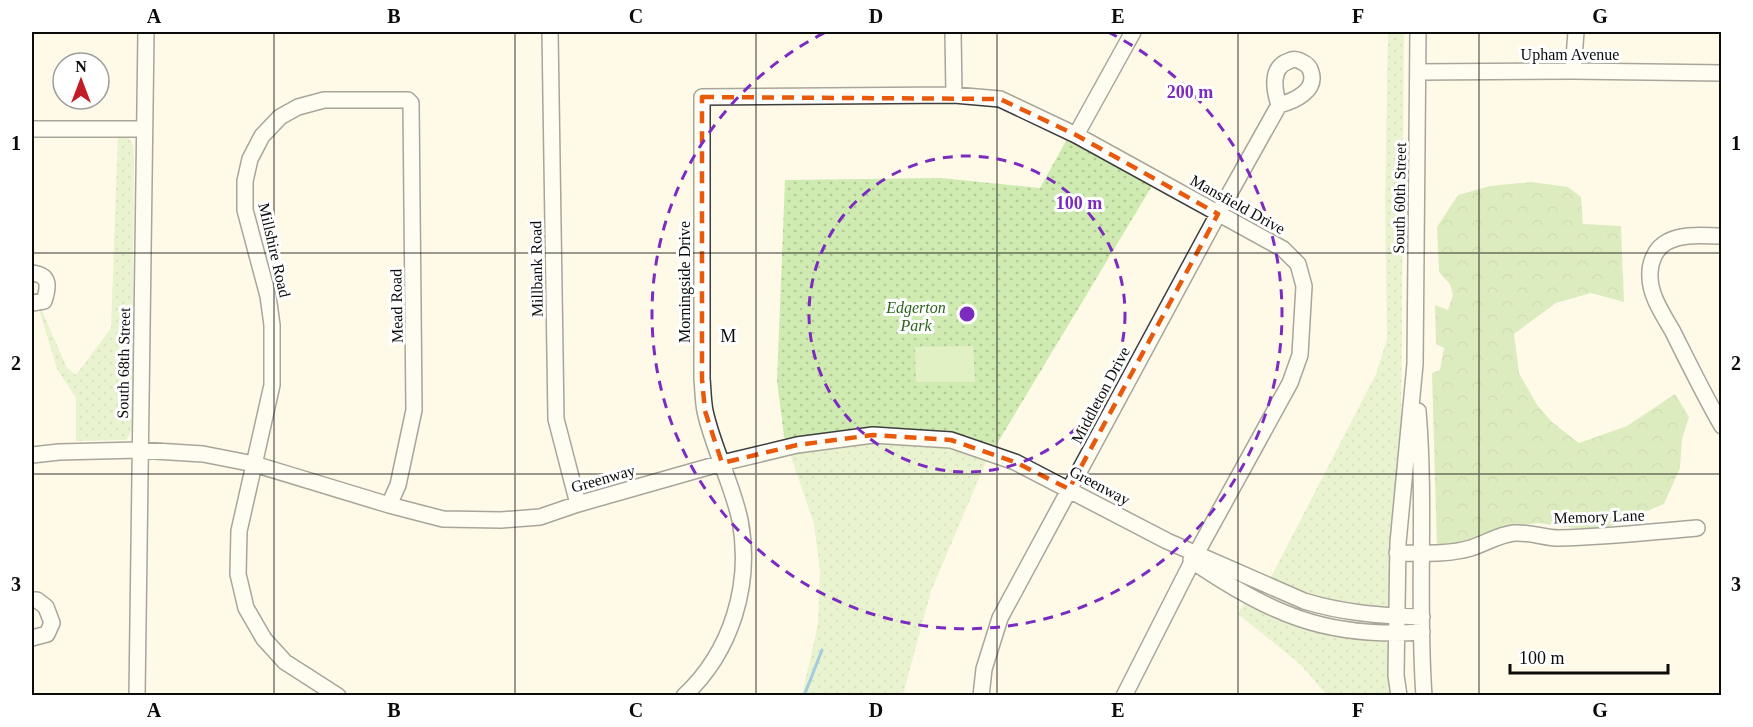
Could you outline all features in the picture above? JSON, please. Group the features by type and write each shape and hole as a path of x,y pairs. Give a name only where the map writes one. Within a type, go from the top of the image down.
{"street":[{"name":"South 68th Street","path":"137,696 146,32"},
{"name":"Millbank Road","path":"550,32 556,419 578,504"},
{"path":"953,32 954,95"},
{"path":"1076,135 1132,32"},
{"name":"South 60th Street","path":"1418,32 1415,364 1422,477 1422,624 1425,696"},
{"path":"1574,71 1576,32"},
{"name":"Upham Avenue","path":"1418,72 1722,73"},
{"name":"Mansfield Drive","path":"702,97 954,95 1000,99 1076,135 1218,213 1283,249 1298,264 1304,286 1300,356 1290,383 1194,558 1124,696"},
{"name":"Morningside Drive","path":"684,696 712,663 726,641 743,581 743,545 739,519 705,411 702,379 702,97"},
{"name":"Millshire Road","path":"338,696 285,662 264,639 246,608 238,574 239,531 272,385 272,325 268,296 245,210 244,182 250,159 262,136 280,117 298,107 324,100 408,100 411,103"},
{"name":"Mead Road","path":"389,505 398,485 414,410 411,103"},
{"name":"Middleton Drive","path":"981,696 984,669 1000,618 1218,213 1279,105"},
{"path":"32,129 144,129"},
{"path":"1722,236 1687,236 1665,242 1655,255 1649,276 1655,296 1695,378 1722,426"},
{"path":"32,273 46,279 47,286 44,301 32,303"},
{"name":"South 60th Street","path":"1399,696 1396,675 1398,553 1415,364"},
{"name":"Greenway","path":"32,455 139,450 203,454 254,464 443,519 501,520 540,517 722,463 797,445 873,435 951,441 1015,462 1069,489 1194,558 1259,602 1295,618 1347,631 1396,634 1422,624"},
{"name":"Memory Lane","path":"1398,553 1456,551 1501,535 1516,533 1534,533 1553,538 1697,528"},
{"name":"Greenway","path":"1194,558 1324,607 1396,616 1422,624"},
{"path":"32,600 37,600 46,608 52,623 46,634 32,638"}],"highlighted area":[{"path":"702,97 1000,99 1076,135 1218,214 1069,489 1015,462 951,440 873,435 797,445 722,463 705,411 702,379"}],"green space":[{"path":"1388,32 1404,32 1401,449 1390,604 1387,609 1379,610 1305,596 1270,579 1376,374 1387,339 1385,203"},
{"path":"118,135 129,139 134,149 132,430 127,439 123,440 76,441 76,398 57,369 39,309 41,308 67,368 76,375 111,328"},
{"name":"Edgerton Park","path":"1067,139 1152,186 986,462 931,591 903,695 802,695 818,624 820,571 814,524 784,436 777,381 785,180 941,178 1040,188"},
{"path":"1531,182 1568,187 1581,197 1583,224 1621,226 1624,302 1591,293 1556,303 1514,334 1519,373 1537,405 1552,422 1579,443 1627,426 1675,394 1689,417 1682,439 1680,468 1664,504 1599,531 1538,523 1498,529 1462,545 1437,548 1432,373 1440,370 1444,348 1436,344 1435,305 1448,310 1453,295 1450,284 1439,272 1437,227 1458,195 1490,186"},
{"path":"973,346 975,382 916,382 915,347"},
{"path":"1245,602 1384,640 1390,648 1392,695 1327,695 1300,664 1238,614"}],"waterway":[{"path":"804,696 822,650"}],"district":[{"name":"M","path":"729,336"}]}
